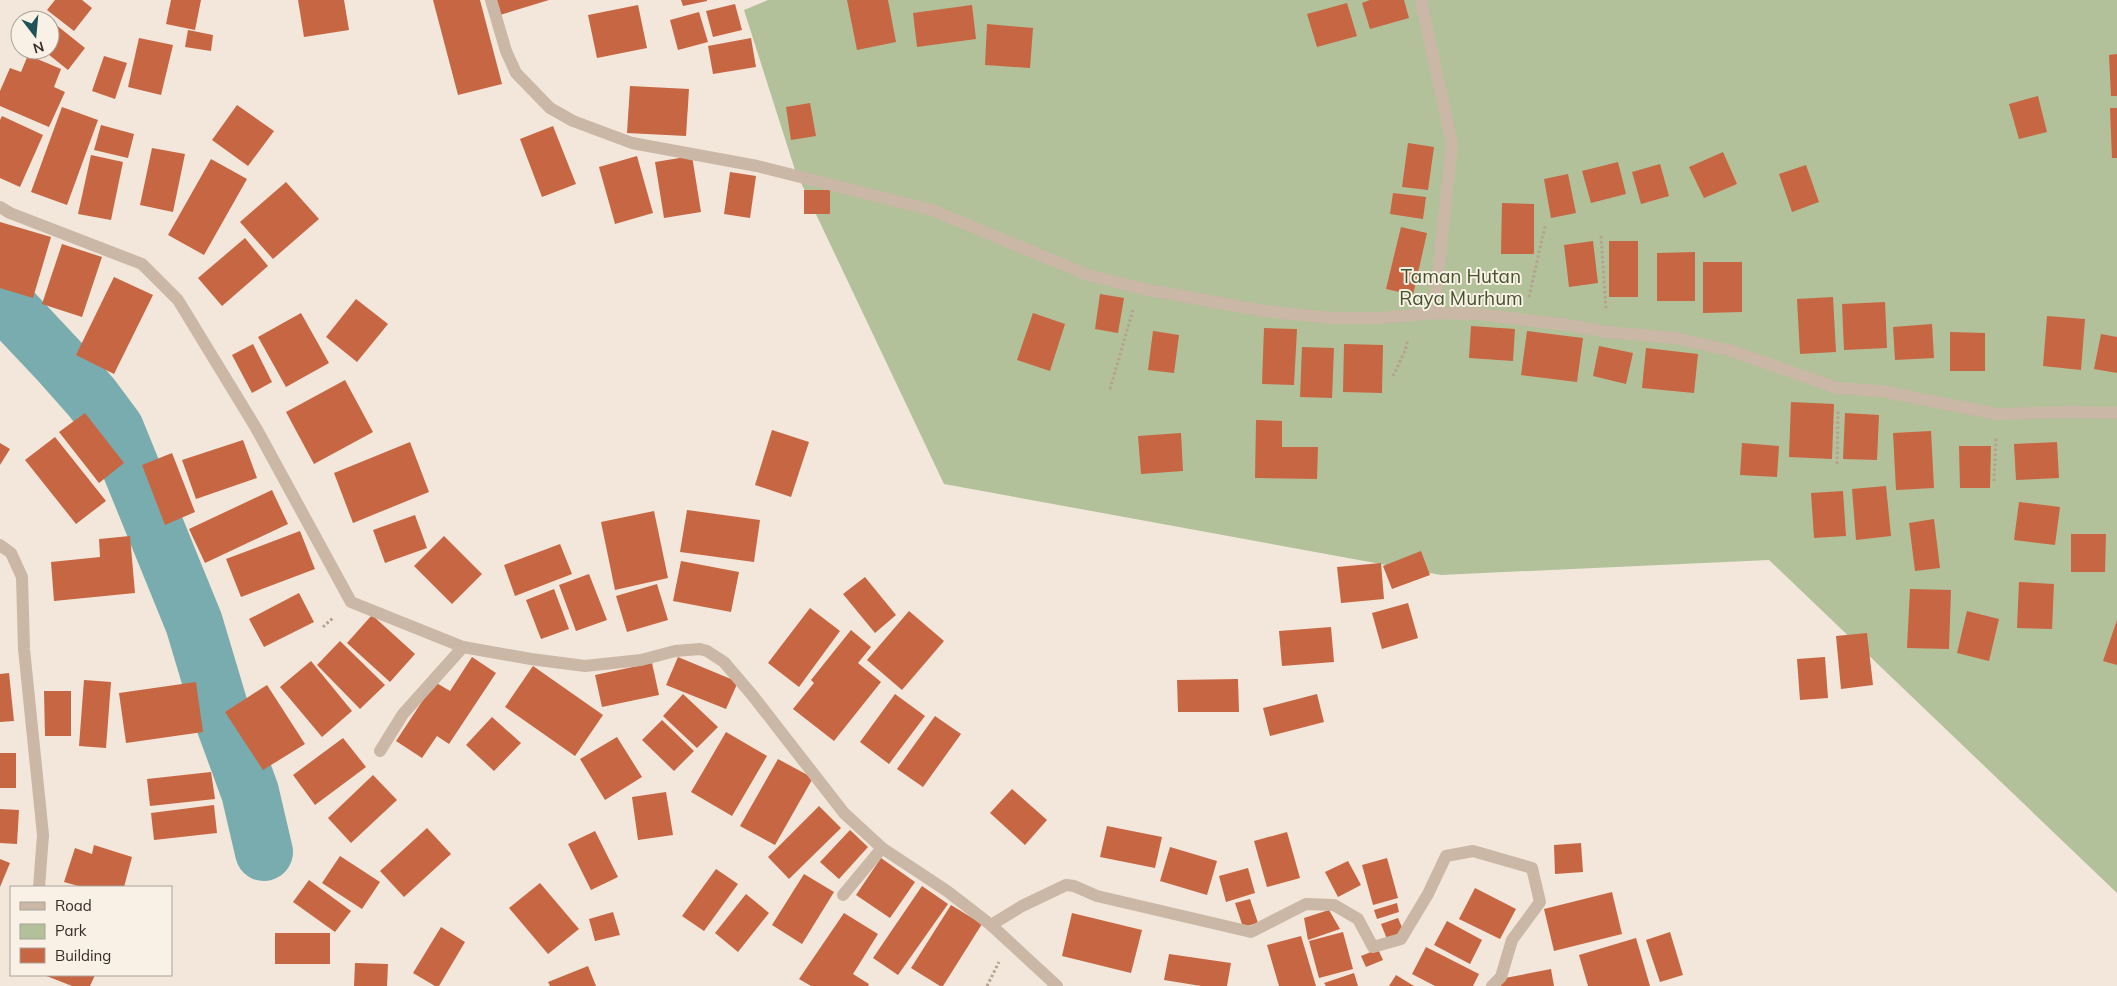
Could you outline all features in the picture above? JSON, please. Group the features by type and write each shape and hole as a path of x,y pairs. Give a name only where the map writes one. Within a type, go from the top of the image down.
{"street":[{"path":"491,0 506,51 516,73 550,108 574,121 632,143 757,166 932,210 1088,275 1139,288 1273,312 1332,318 1380,318 1434,313 1479,314 1568,325 1607,332 1676,338 1728,350 1838,388 1880,391 1997,414 2117,413"},
{"path":"1421,0 1452,144 1434,313"},
{"path":"0,207 10,213 142,264 178,300 256,428 351,602 463,647 585,666 641,660 675,651 707,651 724,662 753,696 844,813 882,848 947,891 991,925 1057,986"},
{"path":"0,545 11,553 22,577 24,649 43,835 39,886"},
{"path":"380,751 403,714 463,647"},
{"path":"843,895 882,848"},
{"path":"991,925 1022,906 1066,885 1074,886 1097,896 1251,932 1306,904 1334,905 1358,919 1373,947 1401,939 1428,894 1446,856 1473,851 1532,868 1540,902 1512,940 1501,977 1492,986"}],"path":[{"path":"1524,320 1545,226"},
{"path":"1602,236 1607,332"},
{"path":"1110,389 1139,288"},
{"path":"1393,376 1405,351 1412,316"},
{"path":"1837,464 1838,388"},
{"path":"1994,481 1997,414"}],"green space":[{"name":"Taman Hutan Raya Murhum","path":"768,0 2117,0 2117,893 1769,560 1441,575 944,484 795,170 744,10"}],"building":[{"path":"55,0 82,0 92,8 74,31 60,20 60,10 47,10"},
{"path":"171,0 201,0 195,30 166,24"},
{"path":"298,0 344,0 349,30 304,37"},
{"path":"433,0 480,0 502,84 458,95"},
{"path":"496,0 549,0 500,15"},
{"path":"681,0 707,0 707,1 683,6"},
{"path":"847,0 888,0 896,42 857,50"},
{"path":"1370,0 1404,0 1409,18 1370,29 1362,3"},
{"path":"1347,3 1357,36 1317,47 1307,14"},
{"path":"735,4 742,30 713,37 706,11"},
{"path":"638,5 647,48 597,58 588,15"},
{"path":"972,5 976,39 917,47 913,13"},
{"path":"699,12 708,42 678,50 670,20"},
{"path":"987,24 1033,28 1030,68 985,65"},
{"path":"60,28 85,48 68,70 56,60 60,60"},
{"path":"188,30 213,35 211,51 185,47"},
{"path":"139,38 173,45 161,95 128,87"},
{"path":"751,38 756,67 713,74 708,46"},
{"path":"2117,54 2117,96 2111,96 2109,55"},
{"path":"104,56 127,63 115,99 92,91"},
{"path":"26,60 40,60 61,69 54,87 65,92 49,127 0,106 0,91 10,68 21,72"},
{"path":"630,86 689,89 686,136 627,133"},
{"path":"2038,96 2047,132 2019,139 2009,104"},
{"path":"810,103 816,136 791,140 786,107"},
{"path":"237,105 274,131 248,166 212,140"},
{"path":"62,107 98,120 67,205 31,192"},
{"path":"2110,108 2117,108 2117,158 2112,158"},
{"path":"2,116 43,135 20,187 0,178 0,120"},
{"path":"101,125 134,134 128,158 94,150"},
{"path":"553,126 576,184 542,197 520,139"},
{"path":"1408,143 1434,147 1428,190 1402,187"},
{"path":"152,148 185,154 173,212 140,205"},
{"path":"1723,152 1737,184 1704,198 1689,167"},
{"path":"91,155 123,162 111,220 78,214"},
{"path":"637,156 653,213 615,224 599,167"},
{"path":"692,156 701,212 664,218 655,162"},
{"path":"211,159 247,179 204,255 168,235"},
{"path":"1618,162 1626,194 1591,203 1582,171"},
{"path":"1660,164 1669,196 1641,204 1632,172"},
{"path":"1806,165 1819,202 1792,212 1779,174"},
{"path":"730,172 756,176 750,218 724,214"},
{"path":"1568,174 1576,213 1551,218 1544,179"},
{"path":"286,182 319,219 273,259 240,222"},
{"path":"804,190 830,190 830,214 804,214"},
{"path":"1393,193 1426,197 1423,219 1390,214"},
{"path":"1502,203 1534,204 1534,254 1501,254"},
{"path":"0,222 51,237 33,298 0,288"},
{"path":"1401,227 1427,233 1413,295 1386,289"},
{"path":"245,238 268,266 222,306 198,278"},
{"path":"1593,241 1598,283 1569,287 1564,245"},
{"path":"1609,241 1638,241 1638,297 1609,297"},
{"path":"62,244 102,257 82,317 42,304"},
{"path":"1695,252 1695,301 1657,301 1657,253"},
{"path":"1703,262 1742,262 1742,312 1703,313"},
{"path":"114,277 153,295 114,374 76,355"},
{"path":"1100,294 1124,298 1118,333 1095,329"},
{"path":"1833,297 1836,352 1800,354 1797,299"},
{"path":"356,299 388,324 357,362 326,337"},
{"path":"1885,302 1887,348 1844,350 1842,304"},
{"path":"301,313 329,363 286,387 258,337"},
{"path":"1033,313 1065,324 1050,371 1017,360"},
{"path":"2047,316 2085,319 2081,370 2043,366"},
{"path":"1932,324 1934,358 1895,360 1893,327"},
{"path":"1471,326 1515,329 1513,361 1469,358"},
{"path":"1264,328 1297,329 1294,385 1262,384"},
{"path":"1153,331 1179,335 1174,373 1148,370"},
{"path":"1527,331 1583,338 1577,382 1521,375"},
{"path":"1950,332 1985,333 1985,371 1950,371"},
{"path":"2101,334 2117,337 2117,373 2094,369"},
{"path":"253,344 272,382 252,393 232,355"},
{"path":"1344,344 1383,345 1382,393 1343,392"},
{"path":"1599,346 1633,353 1626,384 1593,376"},
{"path":"1302,347 1334,348 1332,398 1300,397"},
{"path":"1646,348 1698,354 1694,393 1642,388"},
{"path":"345,380 373,432 314,464 286,412"},
{"path":"1791,402 1834,404 1832,459 1789,457"},
{"path":"85,413 124,463 99,483 59,432"},
{"path":"1845,413 1879,415 1877,460 1843,459"},
{"path":"1256,420 1282,421 1282,447 1318,447 1317,479 1255,478"},
{"path":"772,430 809,442 791,497 755,485"},
{"path":"1931,431 1934,488 1896,490 1893,433"},
{"path":"1181,433 1183,471 1141,474 1138,436"},
{"path":"55,437 106,501 76,524 25,460"},
{"path":"243,440 257,478 196,499 182,460"},
{"path":"410,442 429,492 353,523 334,473"},
{"path":"2057,442 2059,478 2016,480 2014,444"},
{"path":"0,443 10,449 0,465"},
{"path":"1742,443 1779,446 1777,477 1740,475"},
{"path":"1959,446 1991,446 1990,488 1960,488"},
{"path":"172,453 195,512 165,525 142,465"},
{"path":"1886,486 1891,536 1856,540 1852,489"},
{"path":"272,490 288,524 205,563 189,529"},
{"path":"1843,491 1846,536 1814,538 1811,493"},
{"path":"2019,502 2060,507 2055,545 2014,540"},
{"path":"687,510 760,520 754,562 680,552"},
{"path":"654,511 668,578 615,590 601,522"},
{"path":"415,515 427,548 385,563 373,530"},
{"path":"1934,519 1940,568 1915,571 1909,523"},
{"path":"300,531 315,569 241,597 226,559"},
{"path":"2071,534 2106,534 2105,572 2071,572"},
{"path":"130,536 135,593 54,601 51,562 100,557 99,539"},
{"path":"444,536 482,574 452,604 414,566"},
{"path":"560,544 572,574 515,596 504,565"},
{"path":"1421,551 1430,575 1392,589 1383,566"},
{"path":"681,561 739,572 731,612 673,601"},
{"path":"1381,563 1384,599 1341,603 1337,567"},
{"path":"589,574 607,620 576,631 559,585"},
{"path":"865,577 896,615 875,633 843,594"},
{"path":"2019,582 2054,584 2052,629 2017,628"},
{"path":"657,584 668,620 627,632 616,596"},
{"path":"554,589 569,629 541,639 526,600"},
{"path":"1910,589 1951,590 1949,649 1907,648"},
{"path":"299,593 314,622 264,647 249,619"},
{"path":"1408,603 1418,638 1382,649 1372,613"},
{"path":"810,608 840,631 799,687 768,663"},
{"path":"909,611 944,641 902,690 867,660"},
{"path":"1967,611 1999,619 1989,661 1957,653"},
{"path":"372,615 415,654 390,682 347,643"},
{"path":"2117,620 2117,665 2103,661"},
{"path":"1331,627 1334,662 1282,666 1279,631"},
{"path":"851,630 871,647 858,663 881,682 834,741 793,709 814,683 811,680"},
{"path":"1867,633 1873,685 1841,689 1836,636"},
{"path":"340,641 385,685 360,709 317,665"},
{"path":"472,657 496,673 449,744 437,736 422,758 396,741 435,682 450,691"},
{"path":"678,657 738,682 726,709 666,685"},
{"path":"1825,657 1828,698 1800,700 1797,659"},
{"path":"311,661 352,711 322,737 280,687"},
{"path":"652,663 659,695 602,707 595,675"},
{"path":"533,666 603,715 575,756 505,707"},
{"path":"9,673 14,721 0,722 0,674"},
{"path":"1238,679 1239,712 1178,712 1177,680"},
{"path":"84,680 111,682 106,748 79,746"},
{"path":"196,682 203,732 126,743 119,693"},
{"path":"267,685 305,744 263,770 225,712"},
{"path":"44,691 71,691 71,736 45,736"},
{"path":"683,694 718,727 697,748 663,716"},
{"path":"895,694 925,716 889,764 860,742"},
{"path":"1317,694 1324,722 1270,736 1263,708"},
{"path":"935,716 961,734 923,787 897,769"},
{"path":"492,717 521,743 494,771 466,745"},
{"path":"662,720 694,751 674,771 642,740"},
{"path":"726,732 767,756 732,816 691,792"},
{"path":"617,737 642,777 605,800 580,759"},
{"path":"343,738 366,767 315,805 293,775"},
{"path":"0,753 16,753 16,788 0,788"},
{"path":"778,759 813,778 775,845 740,826"},
{"path":"211,772 215,799 150,806 147,779"},
{"path":"373,775 397,800 351,843 328,818"},
{"path":"1012,789 1047,820 1025,845 990,813"},
{"path":"666,792 673,835 638,840 632,797"},
{"path":"214,805 217,833 154,840 151,813"},
{"path":"819,806 841,828 789,879 768,857"},
{"path":"0,809 19,810 17,844 0,843"},
{"path":"1107,826 1162,837 1155,868 1100,857"},
{"path":"427,828 451,854 404,897 380,871"},
{"path":"850,830 868,847 839,879 820,862"},
{"path":"595,831 618,877 591,890 568,844"},
{"path":"1287,832 1300,878 1267,887 1254,841"},
{"path":"1581,843 1583,872 1555,874 1554,845"},
{"path":"94,845 132,857 124,886 78,886 64,882 75,848 92,854"},
{"path":"1170,847 1217,861 1207,895 1160,881"},
{"path":"340,856 380,882 362,909 322,883"},
{"path":"881,858 915,882 890,918 856,895"},
{"path":"1387,858 1398,898 1373,905 1362,865"},
{"path":"0,859 10,863 0,887"},
{"path":"1348,861 1361,885 1338,897 1325,872"},
{"path":"1248,868 1255,893 1226,902 1219,876"},
{"path":"716,869 738,884 704,931 682,916"},
{"path":"804,874 834,892 802,944 772,925"},
{"path":"309,880 351,911 335,932 293,902"},
{"path":"540,883 579,929 548,954 509,908"},
{"path":"922,886 948,904 898,975 873,958"},
{"path":"1475,888 1516,909 1500,939 1459,919"},
{"path":"1612,892 1622,934 1554,951 1544,909"},
{"path":"746,894 769,913 738,952 715,933"},
{"path":"1250,899 1258,923 1243,927 1235,903"},
{"path":"1397,903 1399,912 1377,919 1374,910"},
{"path":"951,905 982,924 943,986 940,986 911,968"},
{"path":"1329,910 1340,929 1308,940 1304,918"},
{"path":"613,912 620,935 595,941 589,919"},
{"path":"844,913 878,934 853,974 869,984 868,986 811,986 799,979"},
{"path":"1072,913 1142,930 1131,973 1062,956"},
{"path":"1398,918 1404,932 1387,939 1381,924"},
{"path":"1447,921 1482,940 1470,964 1434,945"},
{"path":"441,927 465,942 439,986 435,986 413,973"},
{"path":"1343,932 1353,969 1319,978 1309,941"},
{"path":"1670,932 1683,975 1660,982 1646,940"},
{"path":"275,933 330,933 330,964 275,964"},
{"path":"1301,936 1316,986 1279,986 1267,945"},
{"path":"1636,938 1650,986 1588,986 1579,955"},
{"path":"1426,947 1479,974 1473,986 1435,986 1412,974"},
{"path":"1378,949 1383,960 1366,967 1361,956"},
{"path":"1169,954 1231,963 1227,986 1201,986 1164,980"},
{"path":"355,963 388,964 387,986 354,986"},
{"path":"588,966 596,986 550,986 548,982"},
{"path":"1551,969 1554,986 1501,986 1500,979"},
{"path":"1354,973 1358,986 1326,986 1324,983"},
{"path":"1396,975 1414,986 1389,986"},
{"path":"47,976 95,976 90,986 72,986"}],"waterway":[{"path":"0,306 14,313 61,363 92,398 115,429 194,623 220,710 250,792 264,852"}]}
